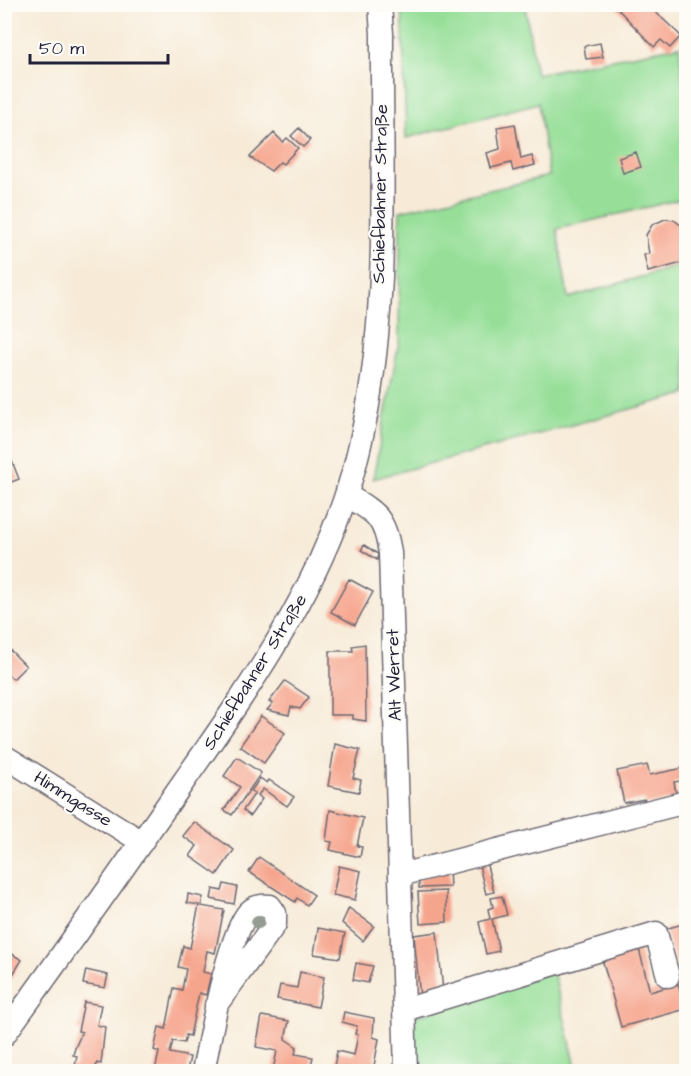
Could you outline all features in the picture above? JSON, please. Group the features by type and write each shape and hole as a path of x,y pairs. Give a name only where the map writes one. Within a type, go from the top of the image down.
{"street":[{"name":"Schiefbahner Straße","path":"4,1035 242,698 289,624 319,564 346,495 365,420 378,315 382,34 380,4"},
{"name":"Alt Werret","path":"346,495 374,512 385,529 388,540 406,1071"},
{"name":"Himmgasse","path":"4,756 142,842"},
{"path":"400,875 687,802"},
{"path":"404,1010 656,933 668,976"},
{"path":"203,1071 216,1005"}],"green space":[{"path":"402,5 525,5 536,74 679,46 686,116 686,198 557,229 568,298 686,264 686,394 373,479 399,342 400,211 549,176 538,103 406,138"},
{"path":"553,971 577,1071 409,1071 407,1019"}],"building":[{"path":"613,4 647,4 681,36 670,48 661,40 654,47"},
{"path":"600,43 603,57 586,59 584,46"},
{"path":"515,124 521,159 532,156 535,165 513,171 511,163 491,168 487,153 500,149 497,127"},
{"path":"299,128 310,140 303,147 291,136"},
{"path":"274,133 283,142 287,138 298,148 283,164 280,162 271,171 250,157"},
{"path":"636,152 641,167 623,173 619,158"},
{"path":"665,219 674,220 686,229 686,262 648,272 644,255 649,254 646,235 652,225"},
{"path":"4,441 19,479 4,485"},
{"path":"364,545 378,554 377,560 361,550"},
{"path":"349,579 373,592 355,625 331,612"},
{"path":"365,644 366,721 353,719 353,715 330,715 330,651 353,651 352,646"},
{"path":"10,650 26,666 13,679 4,671 4,652 7,654"},
{"path":"285,681 309,697 300,709 291,707 289,715 267,710 273,703 269,702"},
{"path":"261,716 285,733 264,763 240,746"},
{"path":"335,744 360,750 353,778 361,780 359,792 328,786"},
{"path":"237,757 261,773 232,815 224,810 240,787 224,776"},
{"path":"647,765 650,775 684,768 686,780 674,782 677,798 646,805 644,799 624,803 617,771"},
{"path":"260,778 267,783 269,780 294,797 287,806 263,789 258,795 262,799 250,816 243,810 255,793 251,791"},
{"path":"330,810 363,818 357,846 362,847 360,857 330,850 332,842 326,841"},
{"path":"194,822 234,850 217,875 190,856 197,846 183,836"},
{"path":"259,857 314,895 307,905 297,898 295,902 249,872"},
{"path":"486,862 494,892 486,894 480,863"},
{"path":"339,866 361,871 355,900 333,895"},
{"path":"449,870 450,887 419,888 419,878"},
{"path":"224,884 237,887 234,904 211,899 213,889 222,891"},
{"path":"446,891 447,922 420,924 418,892"},
{"path":"188,894 203,897 201,906 224,910 215,953 207,951 203,972 211,974 206,995 199,993 190,1036 186,1035 184,1043 173,1041 170,1053 190,1057 187,1071 155,1071 159,1052 154,1050 159,1027 166,1029 174,988 182,990 186,969 178,967 183,946 190,948 199,905 187,903"},
{"path":"502,896 507,915 492,919 499,951 486,954 479,922 490,919 488,909 493,907 491,898"},
{"path":"349,908 374,926 363,941 342,923"},
{"path":"686,923 686,970 678,973 665,929"},
{"path":"318,928 345,933 340,958 314,954"},
{"path":"437,932 443,991 420,998 414,935"},
{"path":"638,945 650,992 678,984 686,1009 621,1027 601,955"},
{"path":"4,949 22,960 7,984 4,982"},
{"path":"356,963 373,966 368,983 353,980"},
{"path":"86,970 108,975 105,988 83,984"},
{"path":"300,972 324,977 318,1007 277,999 280,985 297,988"},
{"path":"84,1002 101,1005 97,1025 105,1027 101,1064 97,1063 95,1071 70,1071 71,1066 75,1066 77,1056 73,1055 82,1032 78,1031"},
{"path":"344,1012 374,1018 373,1037 379,1039 373,1071 334,1066 337,1051 354,1055 358,1035 355,1034 357,1026 342,1022"},
{"path":"262,1016 289,1021 285,1039 297,1047 295,1054 313,1057 310,1069 306,1068 305,1071 273,1070 277,1051 256,1047"}]}
